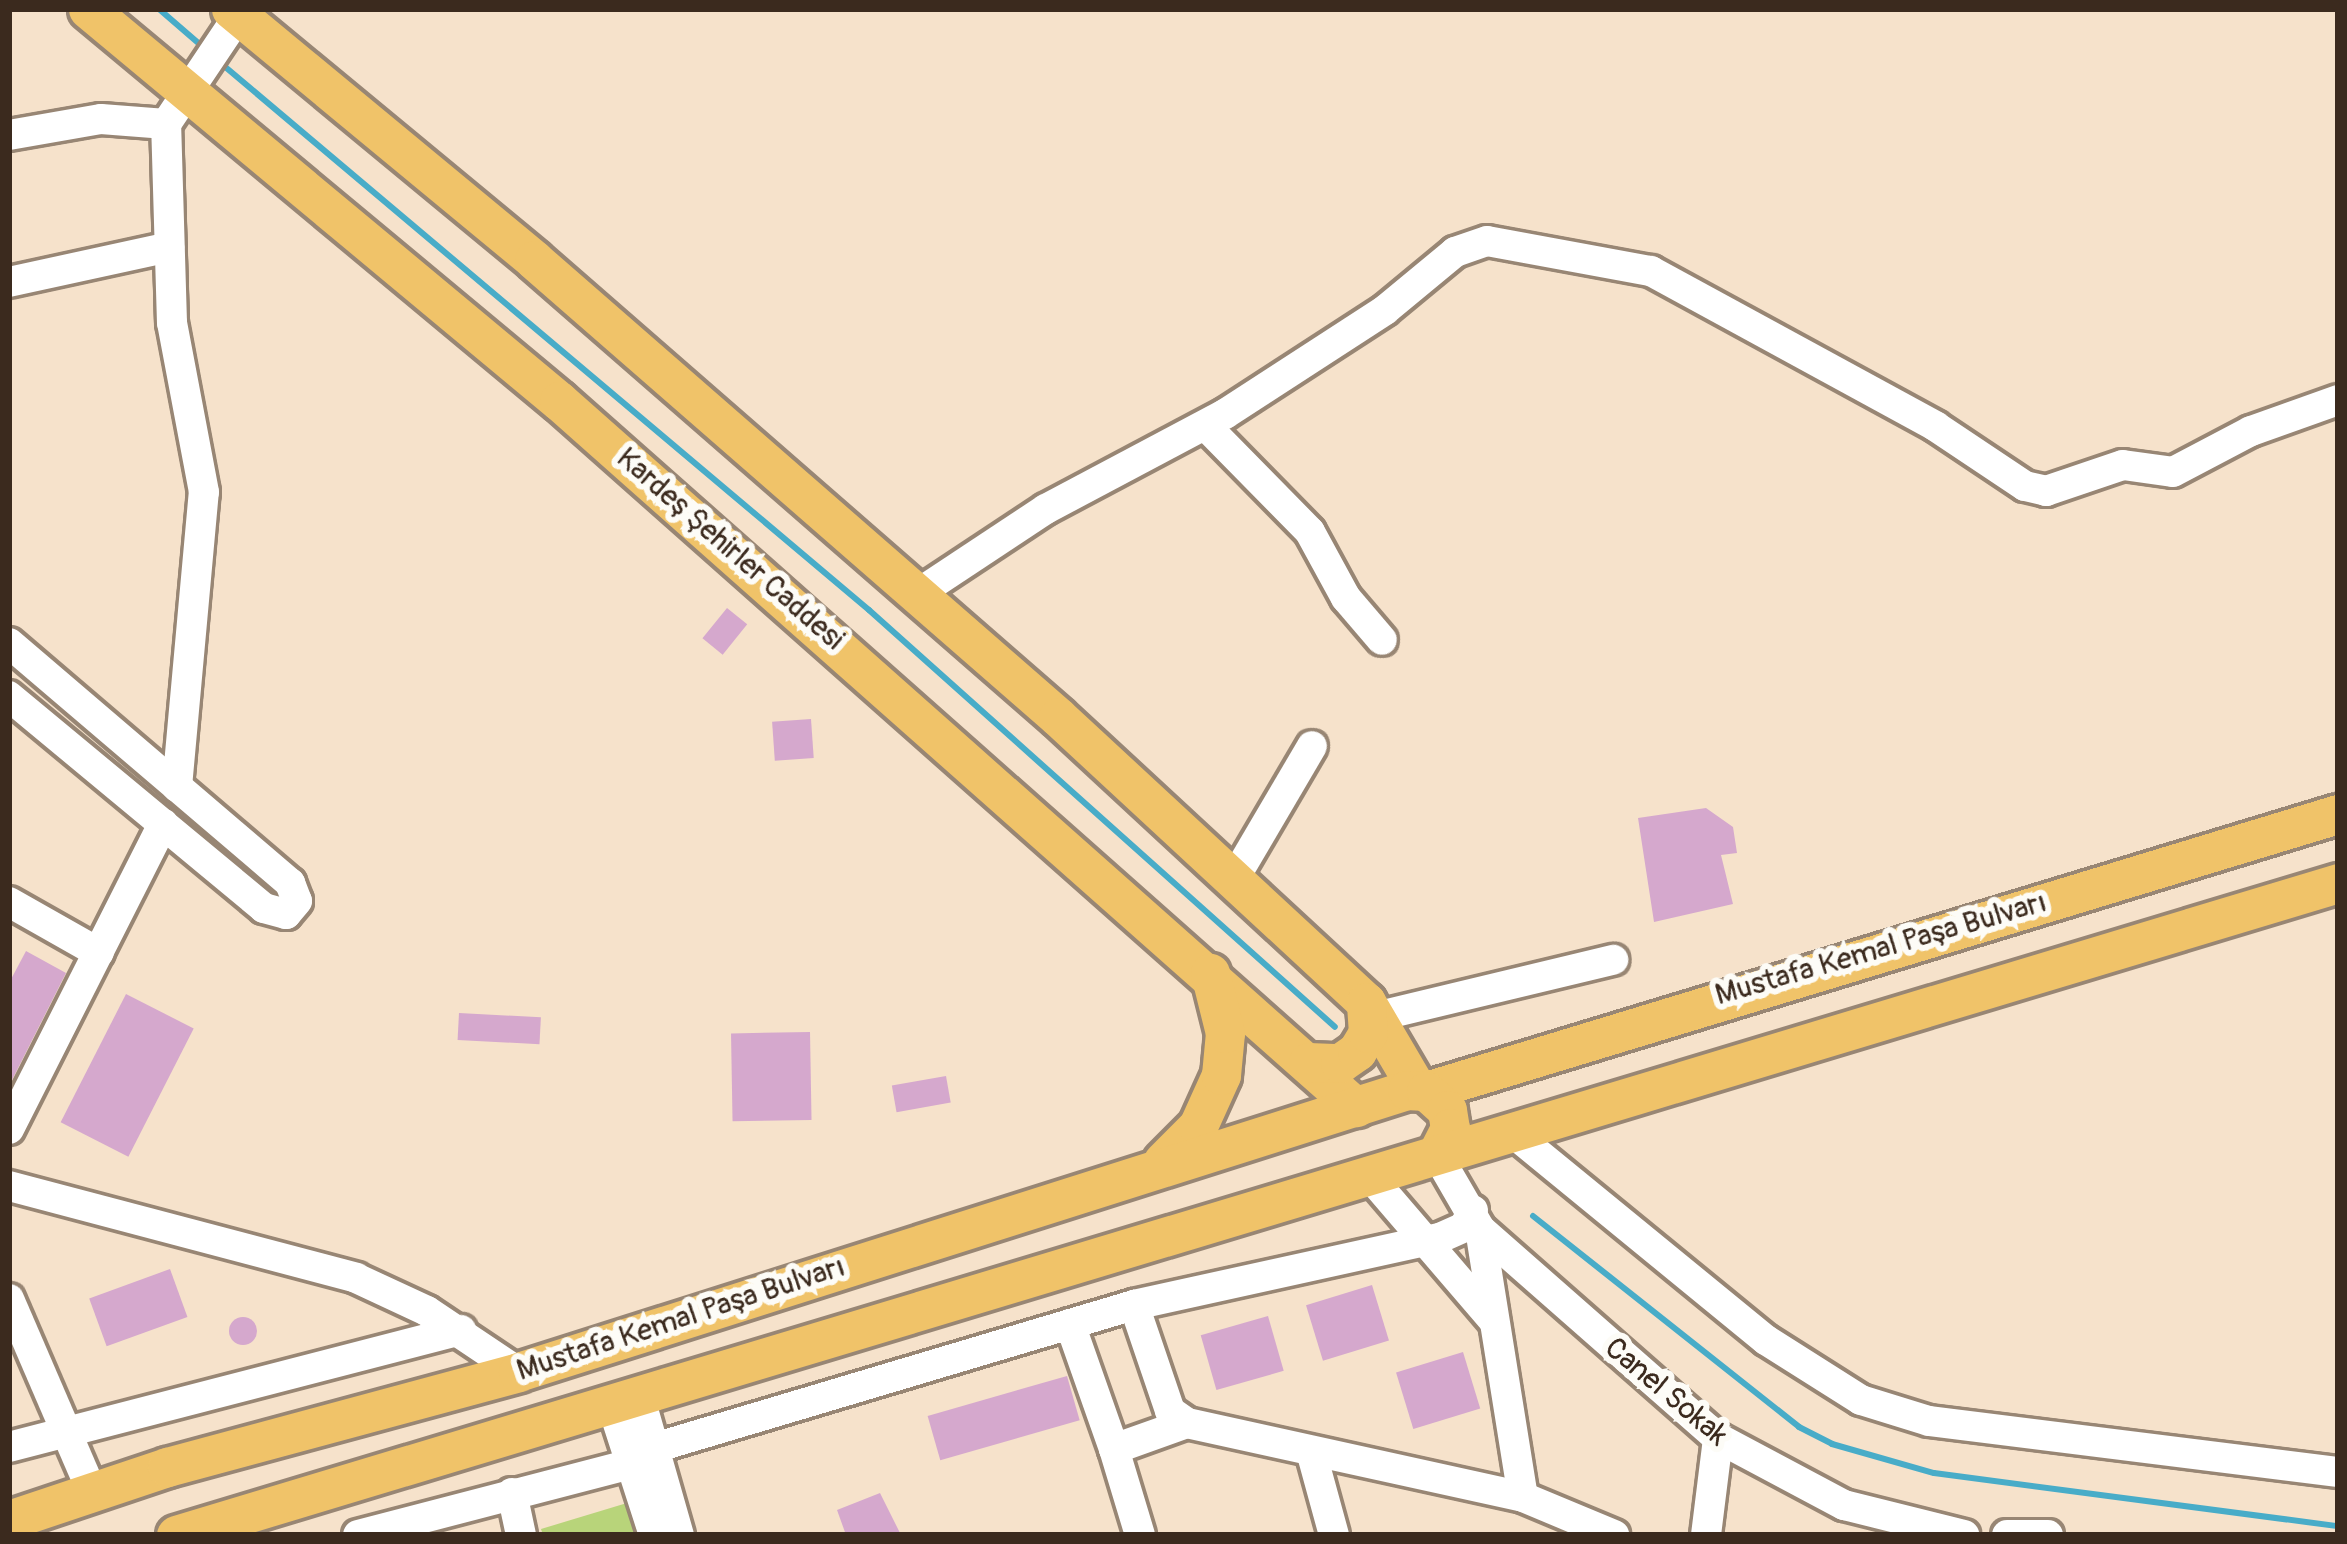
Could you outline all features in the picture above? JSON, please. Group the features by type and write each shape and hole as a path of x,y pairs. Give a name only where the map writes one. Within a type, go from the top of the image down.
{"main road":[{"name":"Kardeş Şehirler Caddesi","path":"88,9 174,107 560,401 1210,973 1353,1108"},
{"path":"235,12 919,593 1372,1009 1422,1090 1450,1119 1437,1152"},
{"name":"Mustafa Kemal Paşa Bulvarı","path":"1422,1090 2338,814"},
{"path":"1422,1090 1353,1108 1347,1147 1358,1161 1375,1170 1514,1133 2338,883"},
{"path":"1157,1166 1198,1126 1221,1075 1223,1012 1210,973"},
{"path":"1308,1062 1340,1063 1357,1051 1368,1033 1372,1009"},
{"name":"Mustafa Kemal Paşa Bulvarı","path":"9,1520 92,1492 518,1372 1157,1166 1353,1108"},
{"name":"Mustafa Kemal Paşa Bulvarı","path":"176,1535 1375,1170"}],"street":[{"path":"177,787 204,492 172,322 174,107 235,12"},
{"path":"9,135 174,107"},
{"path":"919,593 1046,509 1206,426 1385,310 1454,252 1499,240 1651,271 1935,426 2024,486 2046,491 2122,465 2173,472 2251,430 2338,400"},
{"path":"9,282 170,247"},
{"path":"1206,426 1310,532 1346,598 1382,640"},
{"path":"9,643 290,884 297,901 286,914 264,908 9,696"},
{"path":"1234,879 1312,746"},
{"path":"9,1129 163,824"},
{"path":"9,902 99,953"},
{"path":"1372,1009 1613,960"},
{"path":"1514,1133 1766,1340 1861,1400 1930,1421 2338,1472"},
{"name":"Canel Sokak","path":"1437,1152 1477,1220 1538,1285 1718,1438 1844,1505 1964,1535"},
{"path":"1375,1170 1415,1238 1492,1314"},
{"path":"9,1186 356,1278 461,1330 518,1372"},
{"path":"358,1535 643,1456 1134,1305 1465,1227 1477,1220 1523,1497"},
{"path":"1492,1314 1499,1292 1538,1285"},
{"path":"9,1299 92,1492"},
{"path":"1134,1305 1170,1412 1186,1423 1523,1497 1614,1535"},
{"path":"1070,1324 1140,1535"},
{"path":"9,1447 63,1428 461,1330"},
{"path":"625,1398 643,1456 679,1535"},
{"path":"1114,1449 1186,1423"},
{"path":"1706,1535 1718,1438"},
{"path":"1311,1450 1334,1535"},
{"path":"643,1456 654,1535"},
{"path":"512,1493 520,1535"},
{"path":"2007,1535 2048,1535"}],"green space":[{"path":"627,1503 637,1535 543,1535 541,1529"}],"building":[{"path":"727,608 747,624 723,655 702,638"},
{"path":"811,719 814,758 775,761 772,722"},
{"path":"1706,808 1733,827 1737,853 1721,855 1733,904 1654,922 1638,818"},
{"path":"26,951 66,973 9,1086 9,983"},
{"path":"126,994 194,1029 128,1157 61,1122"},
{"path":"459,1013 541,1017 539,1044 458,1040"},
{"path":"810,1032 812,1120 733,1121 731,1033"},
{"path":"946,1076 951,1103 897,1112 892,1086"},
{"path":"170,1269 187,1317 107,1346 89,1298"},
{"path":"1372,1285 1389,1340 1323,1361 1306,1305"},
{"path":"1268,1316 1284,1371 1216,1390 1201,1335"},
{"path":"243,1317 253,1321 257,1331 253,1341 243,1345 233,1341 229,1331 233,1321"},
{"path":"1463,1352 1480,1408 1413,1429 1396,1372"},
{"path":"1067,1376 1080,1420 940,1460 928,1416"},
{"path":"880,1493 901,1535 846,1535 837,1510"}],"waterway":[{"path":"159,9 203,47"},
{"path":"217,60 869,610 1335,1027"},
{"path":"1533,1216 1799,1427 1832,1444 1934,1473 2338,1526"}]}
